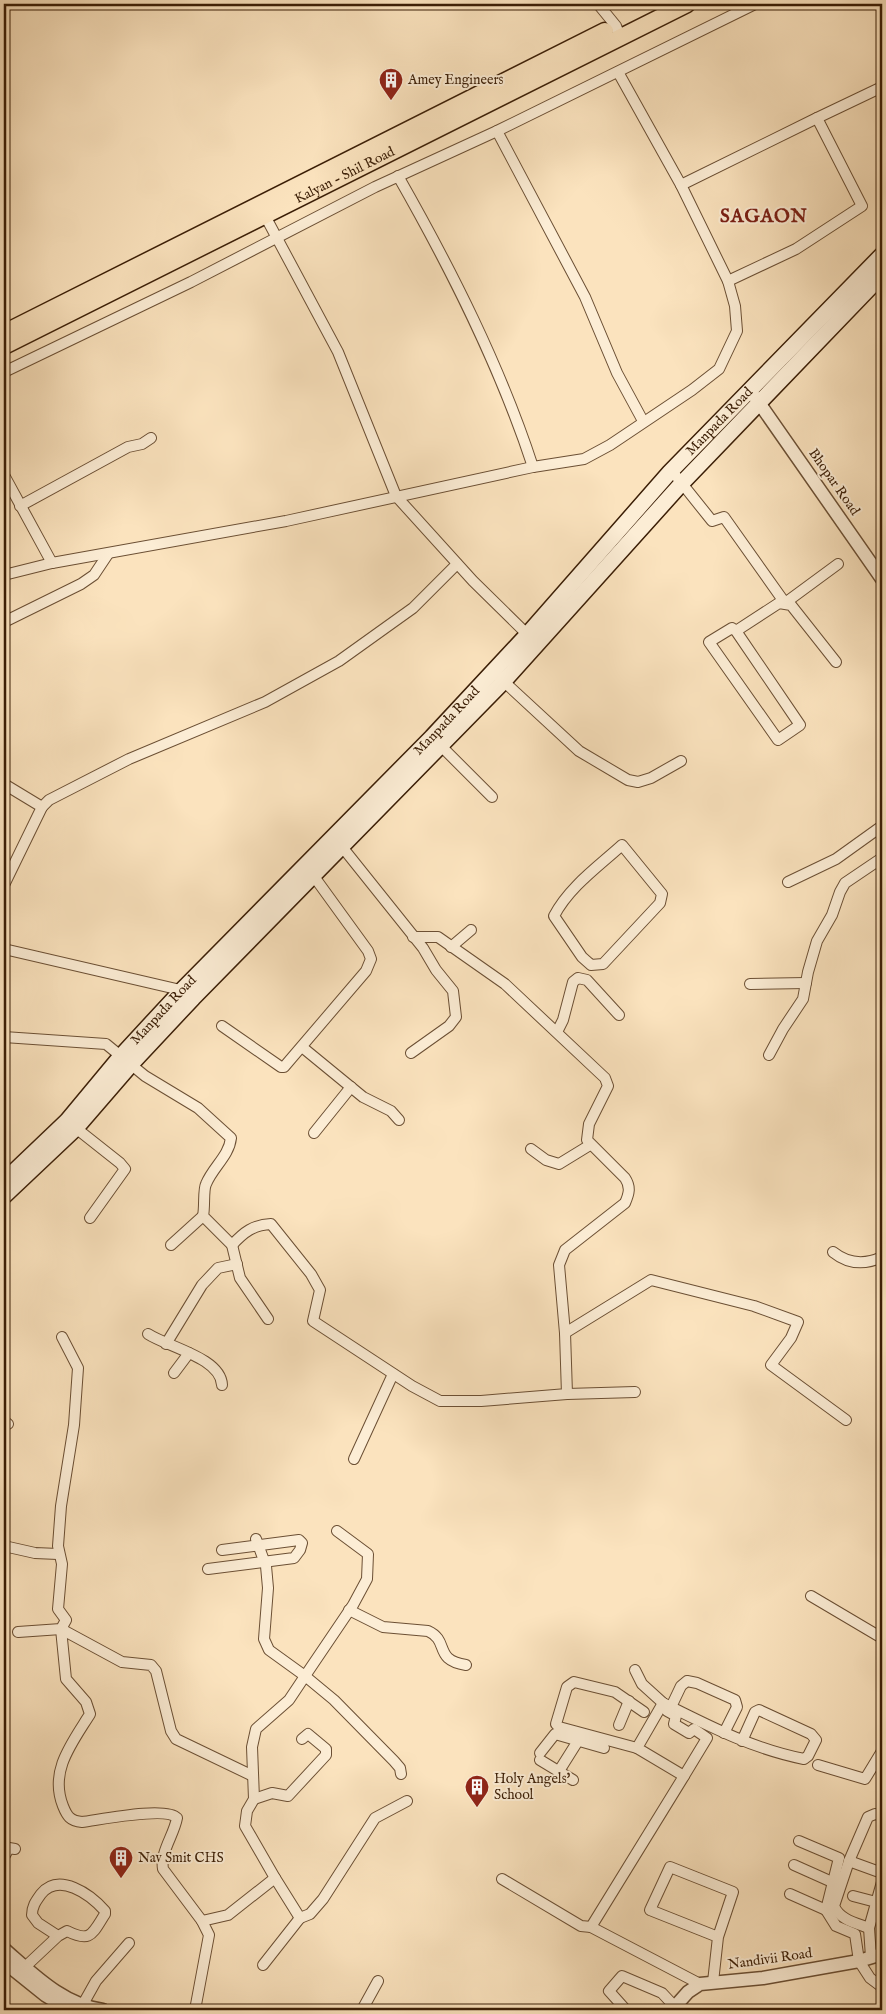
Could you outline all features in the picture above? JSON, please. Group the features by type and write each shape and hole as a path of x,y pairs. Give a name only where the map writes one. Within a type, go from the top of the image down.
{"main road":[{"name":"Kalyan - Shil Road","path":"618,31 661,4"},
{"name":"Kalyan - Shil Road","path":"4,346 262,210 618,31 687,4"},
{"name":"Kalyan - Shil Road","path":"4,333 262,210"},
{"name":"Manpada Road","path":"533,639 672,471 882,255"},
{"name":"Manpada Road","path":"5,1189 72,1124 125,1061 188,994 337,841 437,742 682,482 882,275"}],"street":[{"path":"598,4 618,31"},
{"path":"4,372 278,238 398,176 497,131 754,4"},
{"path":"4,575 52,563 286,521 533,467 584,459 610,445 643,421 692,390 719,369 736,330 735,306 728,281 681,185 618,72"},
{"path":"681,185 882,86"},
{"path":"728,281 796,249 862,206 817,118"},
{"path":"497,131 585,297 617,373 643,421"},
{"path":"398,176 422,218 468,310 515,412 533,467"},
{"path":"262,210 338,352 396,496 457,564 533,639"},
{"name":"Bhopar Road","path":"750,390 882,579"},
{"path":"20,506 128,447 142,444 151,438"},
{"path":"672,471 712,521 724,517 785,603"},
{"path":"4,475 52,563"},
{"path":"4,622 81,584 94,575 108,554"},
{"path":"4,885 42,807 49,800 129,759 265,702 339,662 413,608 457,564"},
{"path":"785,603 838,564"},
{"path":"736,631 779,603 785,603 790,605 836,662"},
{"path":"732,628 736,631 800,725 778,740 709,642 732,628"},
{"path":"499,676 579,751 628,780 638,782 651,778 681,761"},
{"path":"437,742 492,797"},
{"path":"4,784 42,807"},
{"path":"788,882 836,859 882,826"},
{"path":"337,841 414,937 453,991 456,1017 449,1026 411,1053"},
{"path":"622,845 662,894 660,903 604,964 591,965 582,957 554,916 559,907 584,879 622,845"},
{"path":"769,1055 783,1029 803,999 816,941 832,915 840,892 846,883 882,858"},
{"path":"222,1026 281,1067 286,1065 302,1048 366,971 371,959 368,952 309,870"},
{"path":"451,947 471,930"},
{"path":"414,937 438,937 505,984 605,1078 608,1086 586,1134 590,1145 625,1178 629,1184 629,1193 625,1203 565,1250 561,1257 559,1265 565,1333 567,1394"},
{"path":"4,948 188,994"},
{"path":"557,1032 563,1020 573,982 578,978 587,980 619,1015"},
{"path":"750,984 806,983"},
{"path":"4,1037 106,1044 125,1061 198,1108 231,1138 230,1148 205,1186 206,1202 203,1216 171,1245"},
{"path":"302,1048 363,1098 391,1111 399,1120"},
{"path":"314,1133 351,1087"},
{"path":"72,1124 125,1169 90,1218"},
{"path":"531,1149 546,1160 559,1164 590,1145"},
{"path":"203,1216 232,1245 240,1278 252,1299 268,1319"},
{"path":"232,1245 244,1232 257,1225 271,1224 311,1274 320,1290 313,1321 393,1374 440,1401 454,1403 567,1394 635,1392"},
{"path":"833,1252 842,1259 853,1263 874,1261 882,1257"},
{"path":"166,1344 202,1285 218,1268 237,1264"},
{"path":"565,1333 651,1280 754,1306 798,1322 791,1338 771,1365 846,1420"},
{"path":"148,1334 166,1344 189,1353 214,1368 220,1374 222,1385"},
{"path":"62,1337 78,1368 74,1424 61,1506 58,1554 62,1564 58,1609 66,1620 61,1629 66,1679 86,1702 90,1714 60,1766 60,1798 67,1816 76,1822 166,1813 175,1815 177,1818 176,1826 162,1860 163,1869 202,1921 209,1935 195,2010"},
{"path":"174,1373 189,1353"},
{"path":"354,1458 393,1374"},
{"path":"300,1918 274,1878 245,1826 247,1811 254,1799 252,1747 256,1730 288,1700 306,1676 367,1579 368,1554 337,1531"},
{"path":"208,1569 294,1558 300,1550 301,1541 257,1542 222,1550"},
{"path":"257,1542 264,1562 268,1588 264,1639 269,1650 306,1676 334,1700 394,1761 400,1768 401,1774"},
{"path":"4,1546 35,1553 58,1554"},
{"path":"811,1596 882,1638"},
{"path":"349,1610 383,1627 428,1631 435,1634 439,1637 444,1654 456,1664 466,1665"},
{"path":"18,1632 61,1629 122,1662 151,1665 156,1671 171,1731 176,1739 253,1776"},
{"path":"636,1670 642,1684 667,1705 742,1741 776,1754 804,1759 808,1756 816,1740 811,1734 759,1710 755,1712 742,1741"},
{"path":"639,1749 667,1705 681,1686 688,1681 697,1683 735,1700 737,1707 724,1733"},
{"path":"604,1748 557,1725 567,1687 571,1683 615,1692 644,1712"},
{"path":"619,1725 629,1702"},
{"path":"591,1927 707,1738 694,1729 689,1733 674,1724 676,1716 667,1711 663,1712 639,1749"},
{"path":"254,1799 272,1793 288,1796 326,1755 326,1749 308,1734 302,1739"},
{"path":"573,1780 540,1757 553,1735 580,1737 639,1749 684,1776"},
{"path":"559,1771 580,1737"},
{"path":"818,1765 865,1779 882,1750"},
{"path":"263,1965 300,1918 310,1914 323,1899 375,1818 407,1801"},
{"path":"870,1957 834,1906 849,1861 868,1817 875,1814 882,1816"},
{"path":"799,1841 837,1856 839,1860 826,1910"},
{"path":"4,1857 8,1848 15,1849"},
{"path":"849,1861 882,1873"},
{"path":"794,1865 832,1882"},
{"path":"713,1982 718,1937 733,1892 670,1867 650,1910 718,1937"},
{"path":"202,1921 228,1914 274,1878"},
{"path":"502,1879 581,1926 591,1927 700,1984 688,1992 674,2009 662,1992 625,1976 619,1977 609,1992 626,2010"},
{"path":"882,1882 869,1928 870,1978 882,1988"},
{"path":"25,1967 58,1936 67,1931 78,1937 87,1937 92,1934 105,1914 104,1910 73,1887 58,1884 47,1887 33,1905 32,1915 38,1923 58,1936"},
{"path":"790,1894 826,1910 833,1923 869,1928"},
{"path":"853,1896 876,1902"},
{"path":"76,2008 96,1981 129,1943"},
{"path":"4,1949 76,2008"},
{"name":"Nandivii Road","path":"700,1984 763,1978 870,1957"},
{"path":"4,1962 45,1995 76,2008 103,2010"},
{"path":"362,2010 378,1980"}],"place":[{"name":"Amey Engineers","path":"391,101"},
{"name":"Holy Angels' School","path":"477,1808"},
{"name":"Nav Smit CHS","path":"121,1879"}],"district":[{"name":"SAGAON","path":"764,217"}]}
